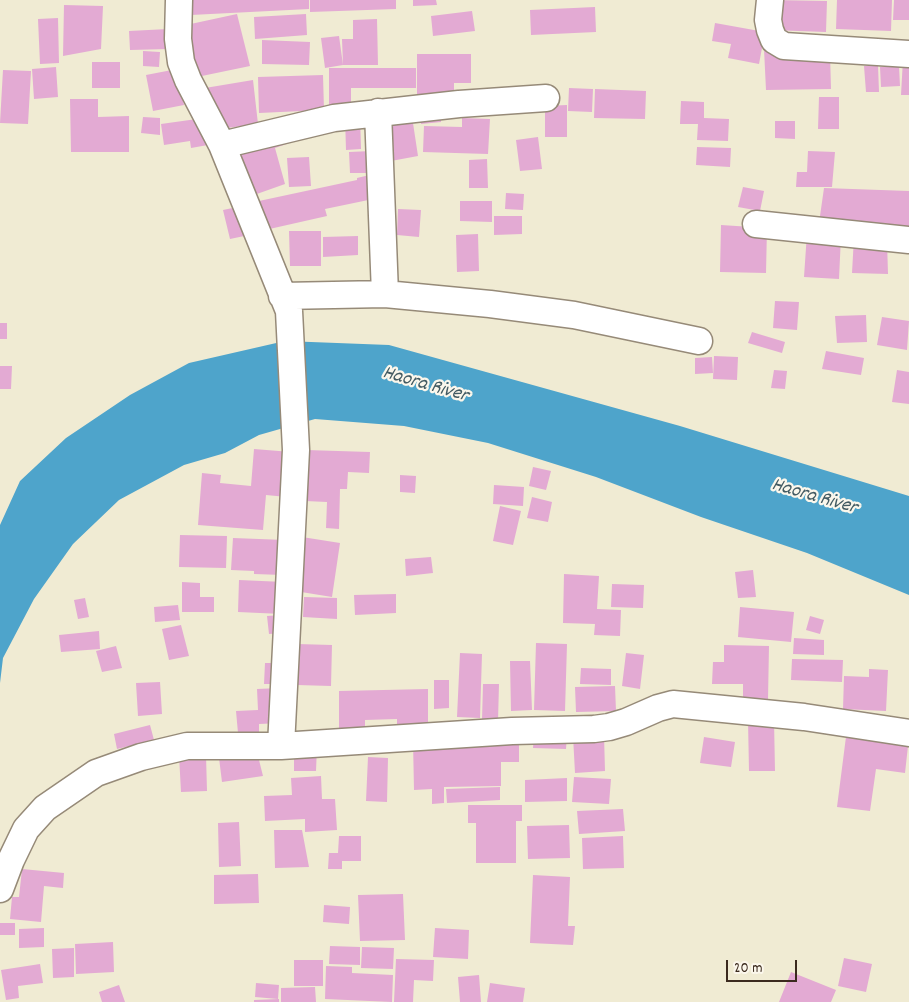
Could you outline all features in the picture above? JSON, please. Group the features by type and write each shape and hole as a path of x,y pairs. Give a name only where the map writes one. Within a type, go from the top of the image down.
{"street":[{"path":"179,0 178,39 180,62 222,145 285,303 296,450 280,746"},
{"path":"770,0 768,20 770,30 774,40 784,46 909,54"},
{"path":"222,145 334,118 459,104 546,98"},
{"path":"378,112 385,294"},
{"path":"756,224 909,240"},
{"path":"285,303 385,294 574,314 699,342"},
{"path":"0,889 11,860 26,830 45,808 96,773 141,758 187,746 280,746 512,731 594,729 626,722 658,708 673,704 804,717 909,733"}],"water":[{"name":"Haora River","path":"285,341 389,345 680,426 909,496 909,595 807,553 701,517 596,477 488,443 404,426 315,419 259,435 225,453 184,465 119,500 73,544 34,599 3,658 0,683 0,525 20,481 66,438 130,395 189,363"}],"building":[{"path":"190,0 309,0 309,9 191,15"},
{"path":"310,0 396,0 396,9 310,12"},
{"path":"413,0 436,0 437,5 413,6"},
{"path":"772,0 827,1 826,32 771,30"},
{"path":"837,0 892,0 891,31 836,29"},
{"path":"894,0 909,0 909,20 893,20"},
{"path":"64,5 103,6 101,49 63,56"},
{"path":"595,7 596,32 531,35 530,10"},
{"path":"472,11 475,31 433,36 431,16"},
{"path":"237,14 250,66 197,77 186,25"},
{"path":"306,14 307,35 255,39 254,17"},
{"path":"58,18 59,63 40,64 38,19"},
{"path":"377,19 378,65 343,65 342,39 353,39 353,20"},
{"path":"715,23 765,32 759,64 728,58 731,44 712,41"},
{"path":"168,29 169,49 130,50 129,31"},
{"path":"339,36 343,65 325,68 321,38"},
{"path":"262,40 310,42 309,65 262,64"},
{"path":"764,49 830,53 831,89 766,90"},
{"path":"143,51 160,52 159,67 143,66"},
{"path":"417,54 471,54 471,83 454,83 454,95 417,95"},
{"path":"903,59 909,60 909,95 901,95"},
{"path":"92,62 120,62 120,88 92,88"},
{"path":"878,65 879,92 866,92 864,66"},
{"path":"899,66 900,86 881,87 880,67"},
{"path":"56,67 58,97 34,99 32,69"},
{"path":"329,68 416,68 416,88 351,88 351,106 329,106"},
{"path":"177,69 184,105 153,111 146,75"},
{"path":"3,70 31,71 28,124 0,123"},
{"path":"323,75 324,110 259,113 258,77"},
{"path":"253,80 258,124 219,129 205,88"},
{"path":"569,88 593,89 592,112 568,111"},
{"path":"595,89 646,91 645,119 594,118"},
{"path":"819,97 839,97 839,129 818,129"},
{"path":"70,99 98,99 98,117 129,116 129,152 71,152"},
{"path":"681,101 704,102 704,118 729,119 728,141 697,140 698,124 680,124"},
{"path":"567,105 567,137 545,137 545,106"},
{"path":"441,109 441,122 421,124 420,110"},
{"path":"411,110 418,156 391,161 383,114"},
{"path":"360,116 361,149 346,150 345,117"},
{"path":"143,117 160,118 160,135 141,133"},
{"path":"204,118 208,145 191,148 190,141 164,145 161,124"},
{"path":"462,118 490,119 488,154 423,152 424,126 462,127"},
{"path":"775,121 795,121 795,139 775,138"},
{"path":"538,137 542,169 520,171 516,140"},
{"path":"301,139 275,148 285,184 254,195 238,148"},
{"path":"697,147 731,148 730,167 696,165"},
{"path":"372,151 372,173 350,173 349,152"},
{"path":"808,151 835,152 832,187 796,187 797,172 807,172"},
{"path":"309,157 311,186 289,187 287,158"},
{"path":"487,159 488,188 469,188 469,160"},
{"path":"378,173 378,198 325,209 327,216 265,230 259,201 357,180 357,178"},
{"path":"743,187 764,191 760,211 738,207"},
{"path":"824,188 909,191 909,228 819,223"},
{"path":"506,193 524,194 523,210 505,209"},
{"path":"460,201 492,201 492,222 460,221"},
{"path":"242,206 249,235 230,239 223,210"},
{"path":"398,209 421,210 419,237 397,235"},
{"path":"494,216 522,216 522,234 494,235"},
{"path":"721,225 767,228 766,273 720,272"},
{"path":"289,231 321,231 321,266 290,266"},
{"path":"807,233 841,236 839,279 804,277"},
{"path":"478,234 479,271 457,272 456,235"},
{"path":"358,236 358,255 323,257 323,237"},
{"path":"854,237 887,241 888,274 852,273"},
{"path":"775,301 799,302 797,330 773,328"},
{"path":"866,315 867,342 837,343 835,316"},
{"path":"882,317 909,321 907,350 877,345"},
{"path":"0,323 7,323 7,339 0,339"},
{"path":"752,332 785,342 782,353 748,343"},
{"path":"826,351 864,358 861,375 822,369"},
{"path":"714,356 738,357 737,380 713,379"},
{"path":"712,357 713,373 695,374 695,358"},
{"path":"0,366 12,366 11,389 0,389"},
{"path":"774,370 787,371 785,389 771,388"},
{"path":"897,370 909,372 909,404 892,402"},
{"path":"254,449 291,452 287,497 266,495 263,530 198,525 202,473 221,475 220,483 251,486"},
{"path":"306,450 370,452 369,473 348,472 347,489 340,489 339,529 326,528 327,502 305,501"},
{"path":"533,467 551,471 546,490 529,486"},
{"path":"400,475 416,476 415,493 400,492"},
{"path":"494,485 524,487 523,506 493,504"},
{"path":"532,497 552,502 548,522 527,518"},
{"path":"500,506 521,511 513,545 493,541"},
{"path":"180,535 227,536 226,568 179,567"},
{"path":"302,537 340,543 332,597 295,591"},
{"path":"233,538 285,540 283,575 254,574 254,571 231,570"},
{"path":"431,557 433,573 406,576 405,559"},
{"path":"753,570 756,597 738,598 735,572"},
{"path":"564,574 599,576 597,609 621,610 620,636 594,635 595,624 563,623"},
{"path":"239,580 284,582 282,614 238,612"},
{"path":"182,582 200,583 200,597 214,597 214,612 182,612"},
{"path":"612,584 644,585 643,608 611,607"},
{"path":"396,594 396,613 355,615 354,595"},
{"path":"304,597 337,598 337,619 303,617"},
{"path":"85,598 89,617 78,619 74,600"},
{"path":"178,605 180,620 155,622 154,607"},
{"path":"740,607 794,612 791,642 738,637"},
{"path":"281,615 282,633 269,634 267,616"},
{"path":"810,616 824,620 820,634 806,630"},
{"path":"181,625 189,656 169,660 162,629"},
{"path":"99,631 100,649 61,652 59,635"},
{"path":"794,638 824,640 824,655 793,654"},
{"path":"536,643 567,644 565,711 534,710"},
{"path":"297,644 332,645 331,686 297,685"},
{"path":"724,645 769,646 768,699 743,698 743,684 712,684 713,662 724,662"},
{"path":"116,646 122,668 102,672 96,651"},
{"path":"460,653 482,654 480,718 457,717"},
{"path":"626,653 644,655 640,689 622,686"},
{"path":"792,659 843,660 842,682 791,680"},
{"path":"510,661 530,661 532,710 511,711"},
{"path":"265,663 279,663 279,684 264,684"},
{"path":"581,668 611,669 611,685 580,684"},
{"path":"869,669 888,670 886,711 843,709 844,676 869,677"},
{"path":"434,680 449,680 449,708 434,709"},
{"path":"160,682 162,714 138,716 136,683"},
{"path":"483,684 499,684 498,721 482,720"},
{"path":"615,686 616,711 576,712 575,687"},
{"path":"280,688 282,723 259,724 259,732 238,733 236,711 258,710 257,689"},
{"path":"428,689 428,731 397,732 397,719 365,720 365,732 339,733 339,691"},
{"path":"748,720 774,720 775,771 749,771"},
{"path":"150,725 154,740 117,749 114,734"},
{"path":"847,729 909,737 905,773 876,769 870,811 837,807"},
{"path":"534,734 567,735 566,749 533,748"},
{"path":"604,735 605,771 575,773 573,736"},
{"path":"704,737 735,742 731,767 700,763"},
{"path":"519,739 519,762 501,762 501,786 444,787 444,803 432,804 432,789 414,790 413,741"},
{"path":"294,747 317,747 316,771 294,771"},
{"path":"218,750 257,752 263,776 222,782"},
{"path":"179,755 206,755 207,791 181,792"},
{"path":"368,757 388,758 387,802 366,801"},
{"path":"321,776 322,799 335,799 337,830 305,832 305,819 265,821 264,796 292,795 291,778"},
{"path":"574,777 611,779 609,804 572,802"},
{"path":"567,778 567,801 525,802 525,780"},
{"path":"500,787 500,800 447,803 446,789"},
{"path":"468,805 522,805 522,821 516,821 516,863 476,863 476,823 468,823"},
{"path":"623,809 625,831 579,834 577,811"},
{"path":"239,822 241,866 219,867 218,823"},
{"path":"569,825 570,858 528,859 527,826"},
{"path":"274,830 302,830 309,867 275,868"},
{"path":"339,836 361,836 361,861 342,861 342,869 328,869 329,853 338,853"},
{"path":"623,836 624,868 583,869 582,838"},
{"path":"22,869 64,873 63,888 44,886 41,922 10,919 12,897 19,897"},
{"path":"258,874 259,903 214,904 214,875"},
{"path":"533,875 570,877 568,926 575,926 573,945 530,943"},
{"path":"403,894 405,940 360,941 358,895"},
{"path":"324,905 350,907 349,924 323,922"},
{"path":"0,923 15,923 15,935 0,935"},
{"path":"44,928 44,947 19,948 19,929"},
{"path":"435,928 469,930 468,959 433,957"},
{"path":"113,942 114,972 76,974 75,944"},
{"path":"330,946 360,947 360,965 329,964"},
{"path":"362,947 394,948 393,969 361,968"},
{"path":"74,948 74,977 53,978 52,949"},
{"path":"844,958 872,964 866,992 838,986"},
{"path":"396,959 434,960 433,981 414,980 413,1002 394,1002"},
{"path":"294,960 323,960 323,986 294,986"},
{"path":"40,964 43,983 18,986 19,998 6,1000 1,970"},
{"path":"326,966 352,967 352,973 393,975 392,1002 325,999"},
{"path":"791,972 836,990 831,1002 779,1002"},
{"path":"479,975 481,1002 460,1002 458,977"},
{"path":"256,983 279,985 278,999 255,997"},
{"path":"490,983 525,988 523,1002 487,1002"},
{"path":"119,985 125,1002 102,1002 99,992"},
{"path":"315,987 316,1002 281,1002 281,988"},
{"path":"279,999 279,1002 254,1002 254,1000"}]}
